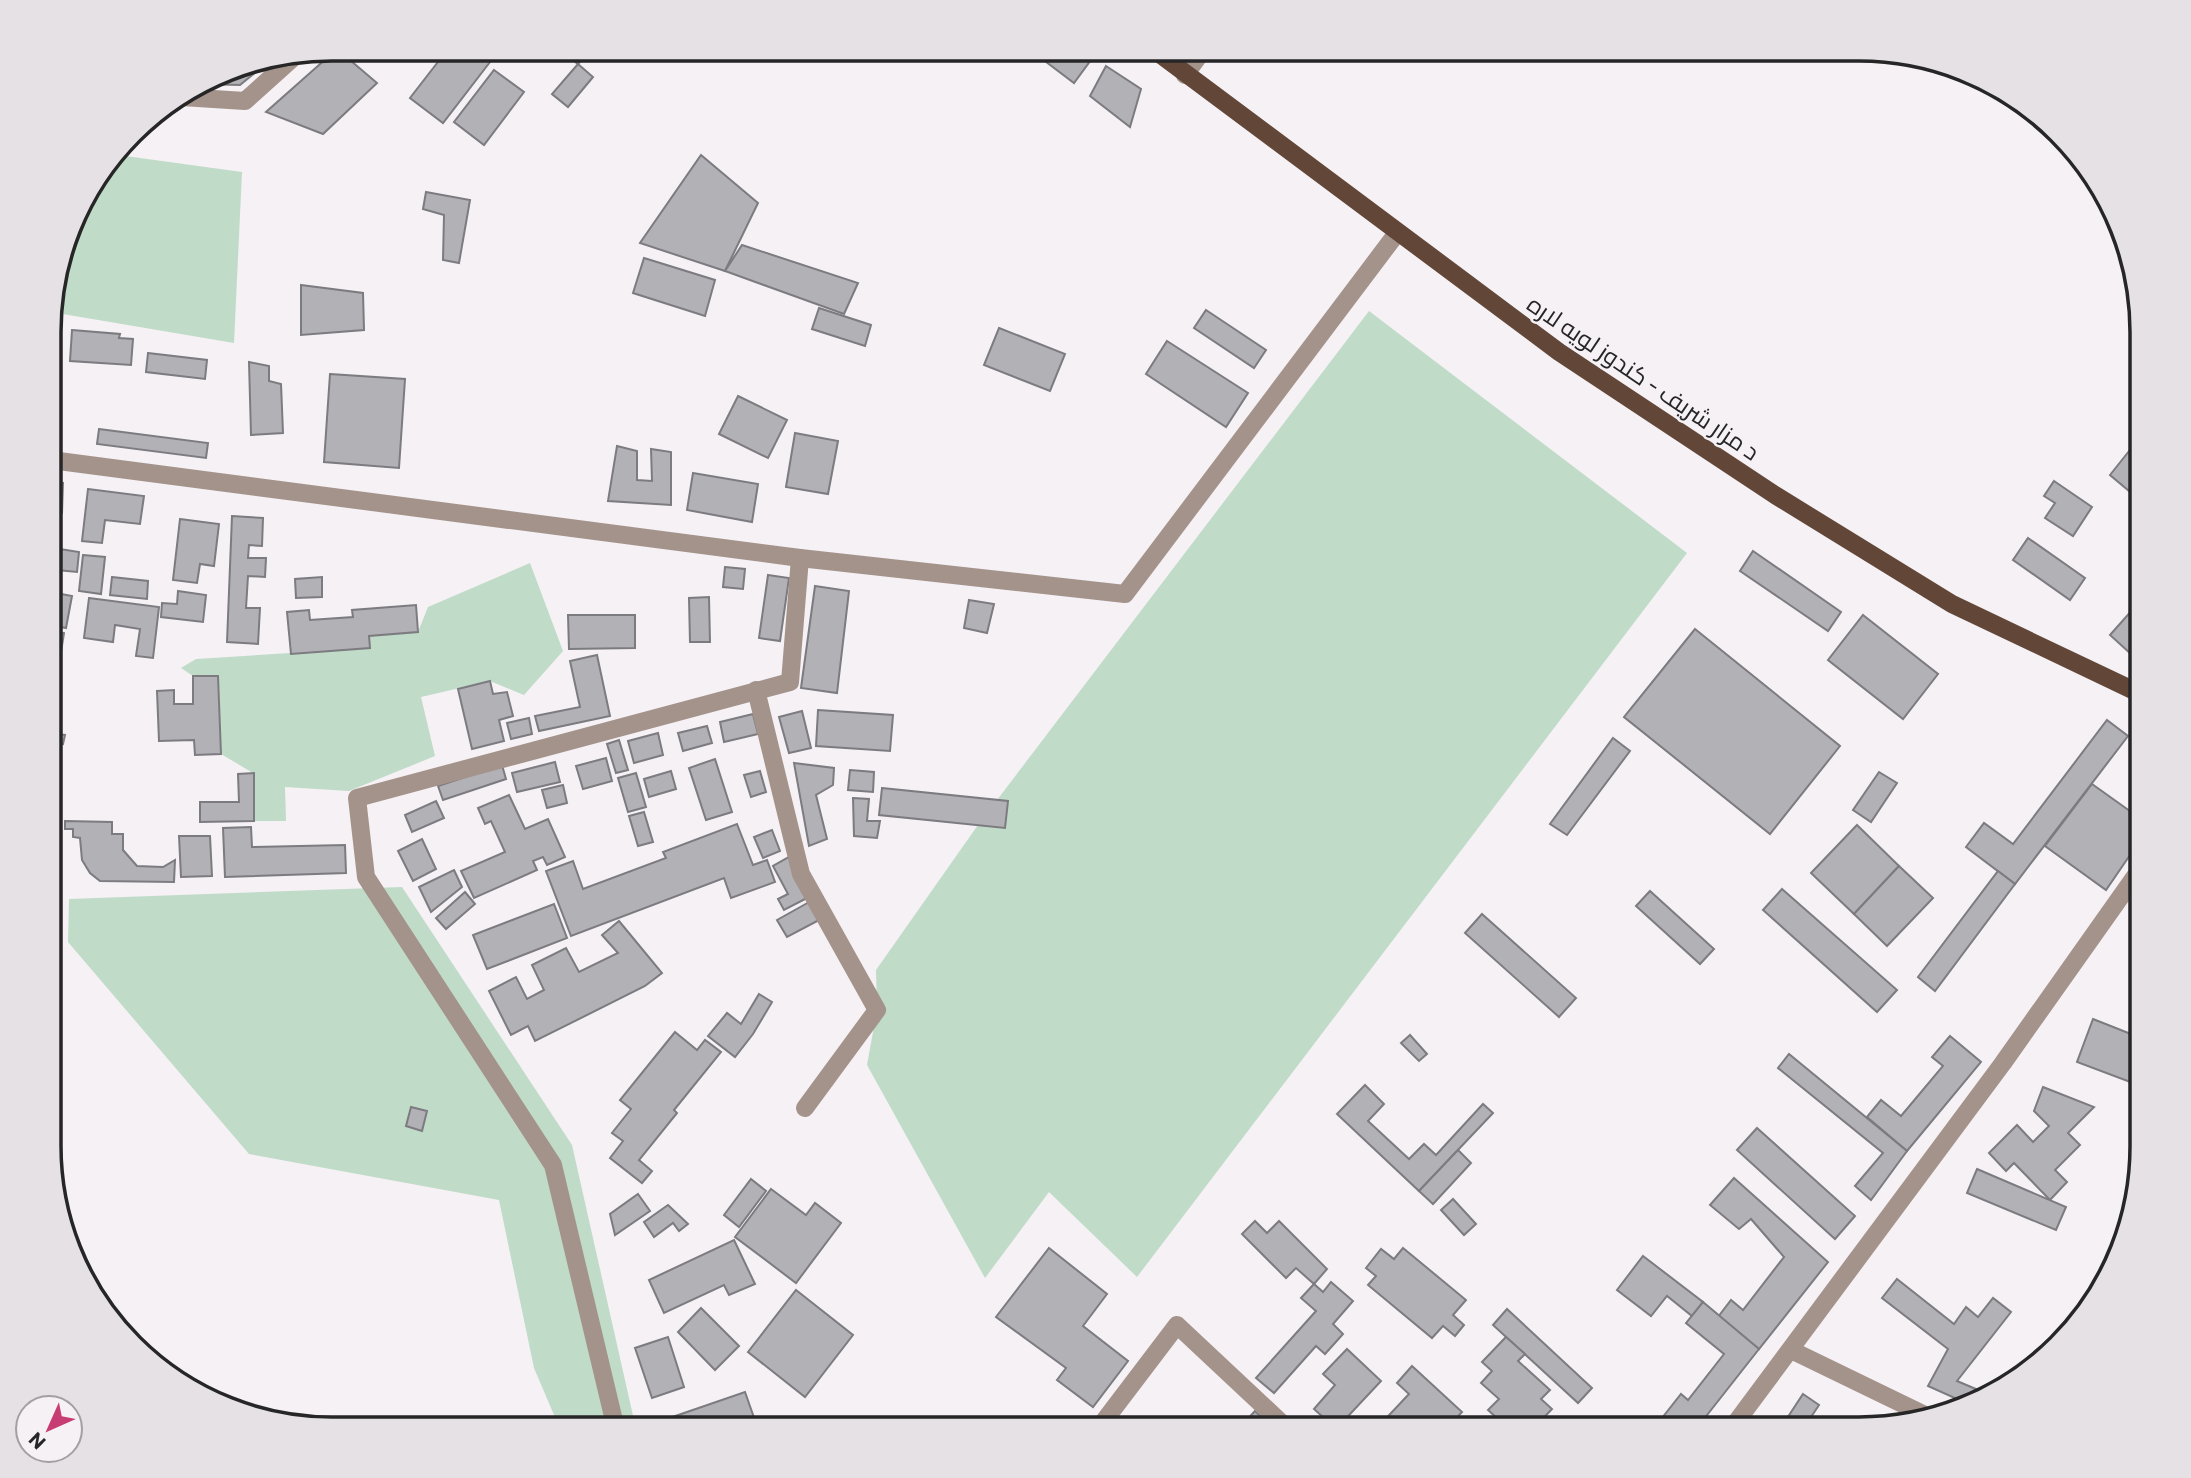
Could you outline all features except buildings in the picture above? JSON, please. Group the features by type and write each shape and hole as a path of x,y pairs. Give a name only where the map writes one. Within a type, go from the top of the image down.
{"main road":[{"name":"د مزار شریف - کندوز لویه لاره","path":"1168,61 1559,352 1774,495 1952,604 2130,689"}],"street":[{"path":"1185,75 1195,61"},
{"path":"197,98 245,101 285,65"},
{"path":"61,461 800,558 1125,594 1397,233"},
{"path":"613,1417 554,1165 366,877 357,798 790,682 800,558"},
{"path":"756,690 801,874 877,1010 805,1108"},
{"path":"1740,1417 2003,1063 2130,884"},
{"path":"1107,1417 1177,1325 1275,1417"},
{"path":"1791,1350 1917,1411"}],"green space":[{"path":"127,156 242,172 234,343 62,314 66,279 82,229 107,182"},
{"path":"1369,311 1687,553 1137,1277 1049,1192 985,1278 867,1065 877,1010 876,970 978,825"},
{"path":"530,563 563,651 524,695 490,681 421,697 435,756 349,791 285,787 286,821 254,821 253,773 221,754 218,676 193,676 181,668 196,659 369,648 369,636 418,632 428,607"},
{"path":"402,887 572,1145 633,1417 555,1417 534,1368 499,1200 249,1154 68,942 69,899"}]}
